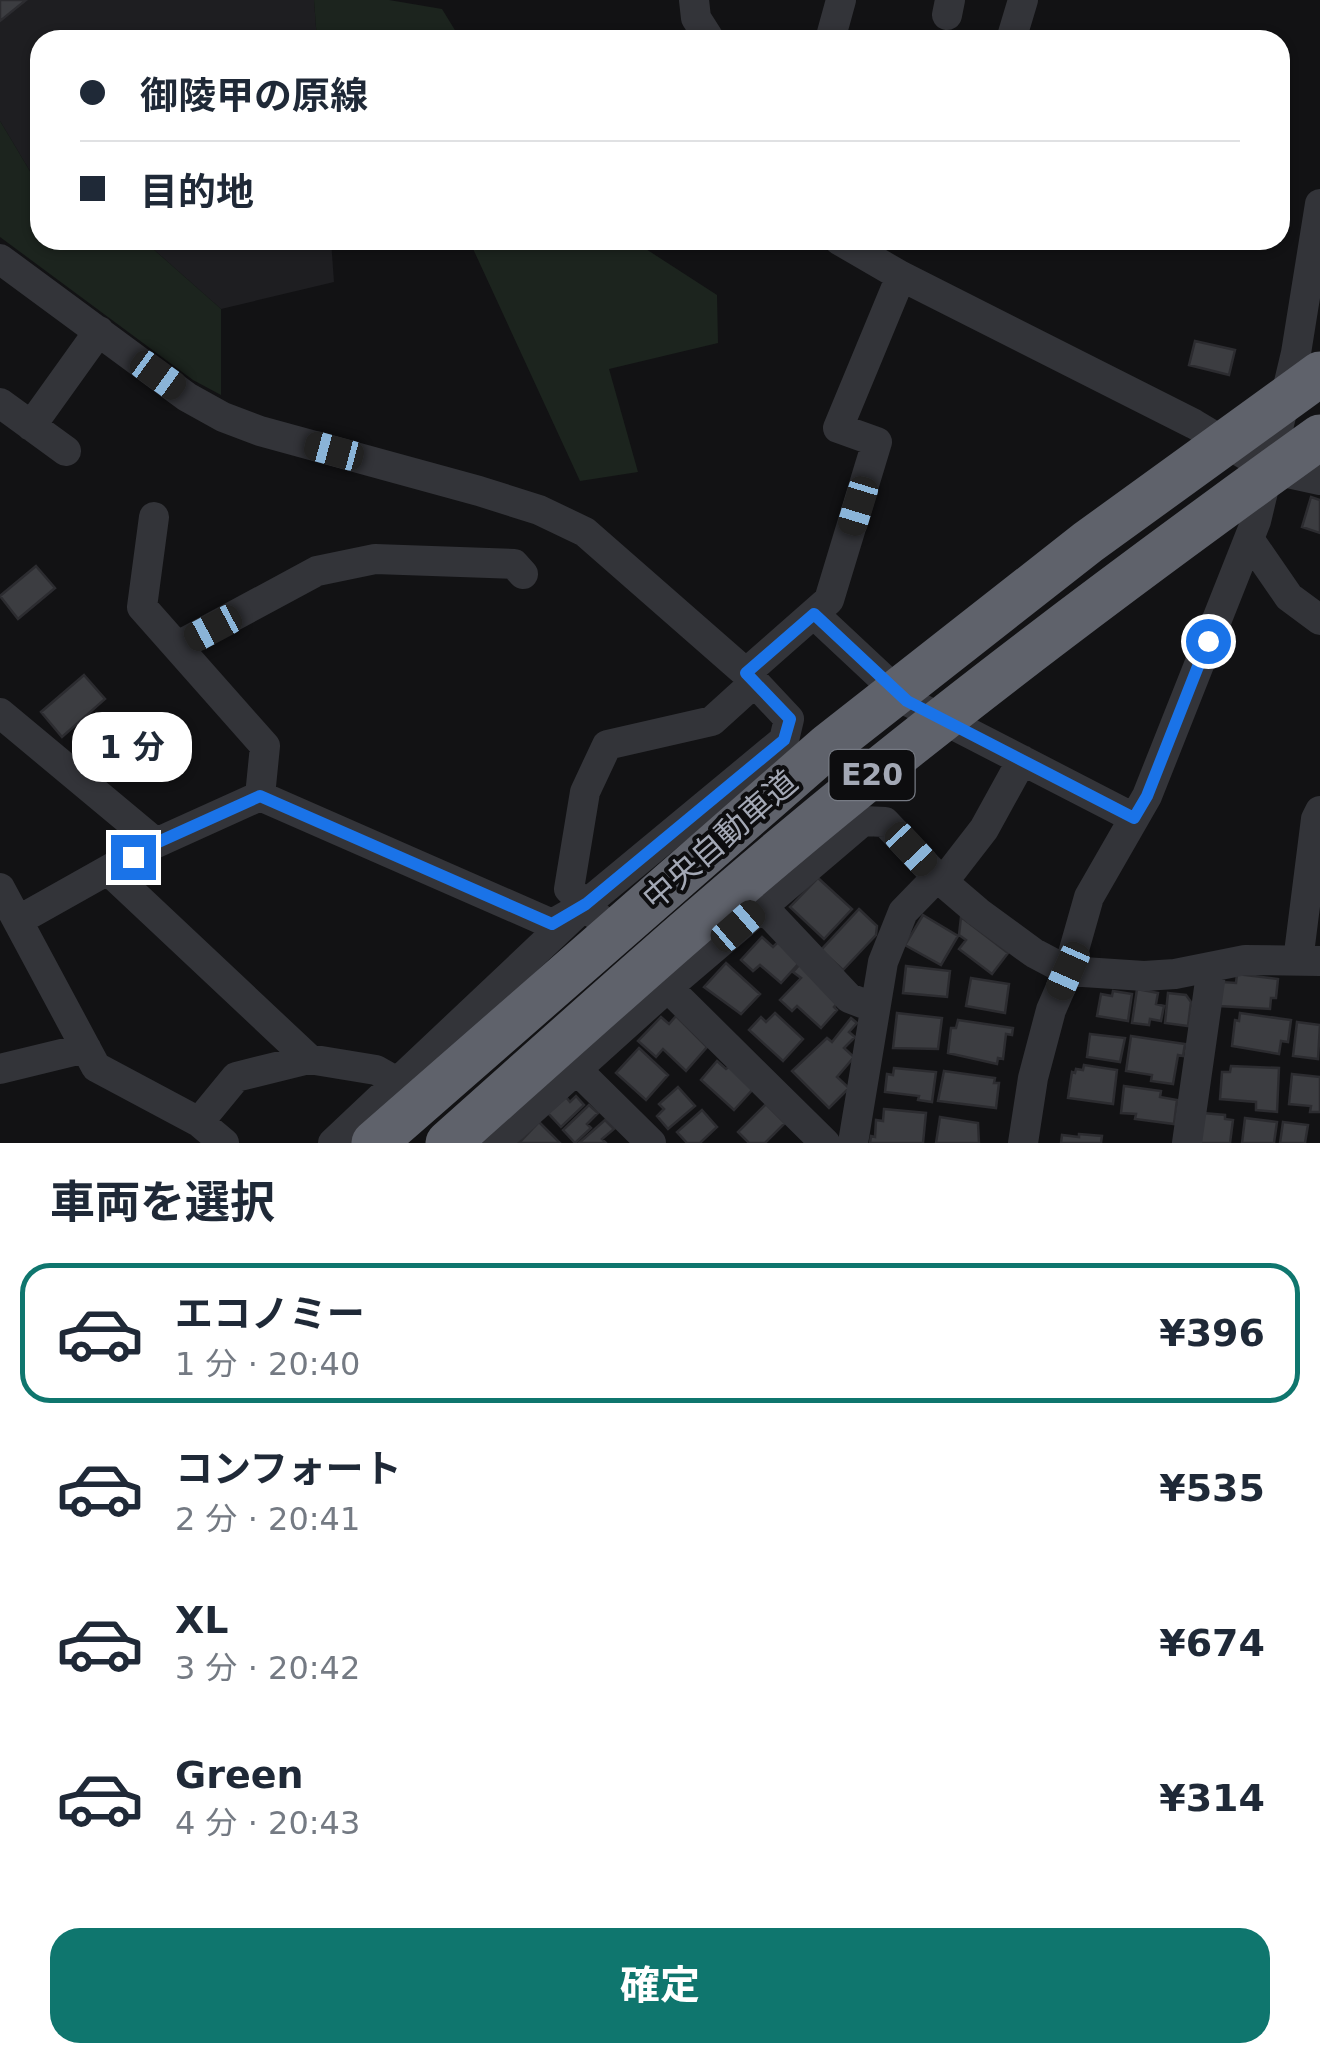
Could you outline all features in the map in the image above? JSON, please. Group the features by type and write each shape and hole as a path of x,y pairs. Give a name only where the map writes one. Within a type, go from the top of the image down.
{"highway":[{"name":"中央自動車道","path":"374,1143 828,746 1088,542 1320,374"},
{"name":"中央自動車道","path":"448,1143 634,976 859,786 1117,582 1320,438"}],"street":[{"path":"694,0 696,18 704,30"},
{"path":"833,30 841,0"},
{"path":"1015,30 1023,0"},
{"path":"1024,1143 1033,1078 1046,1027 1068,971 1088,898 1147,796 1253,530 1296,353 1320,204"},
{"path":"856,250 1194,424 1270,469 1320,480"},
{"path":"0,259 222,417 480,491 565,521 601,544 790,719 784,740 586,904 333,1143"},
{"path":"825,1143 569,889 585,792 607,746 712,720 829,600 877,442 838,428 901,276"},
{"path":"31,426 98,331"},
{"path":"0,403 66,451"},
{"path":"154,517 142,608 265,746 260,796"},
{"path":"1253,530 1290,597 1320,620"},
{"path":"178,646 317,572 375,559 514,564 523,574"},
{"path":"814,614 907,701 1134,818"},
{"path":"0,713 156,843"},
{"path":"784,740 863,821"},
{"path":"853,1143 883,962 903,912 940,879 984,829 1022,760"},
{"path":"19,920 156,843 260,796 552,924 586,904"},
{"path":"495,1143 668,987 863,821 886,822 940,879 1034,952 1068,971 1144,976 1246,960 1309,961 1316,819 1320,811"},
{"path":"109,871 309,1059"},
{"path":"0,888 96,1067 199,1122 224,1143"},
{"path":"762,906 848,998 875,1008"},
{"path":"1187,1143 1212,967"},
{"path":"0,1069 86,1048"},
{"path":"199,1122 236,1077 309,1059 376,1070 399,1082"},
{"path":"576,1069 652,1143"}],"shaded area":[{"path":"0,0 314,0 316,30 30,30 30,171 0,121"},
{"path":"314,0 389,0 442,9 455,30 316,30"},
{"path":"0,121 30,171 30,250 154,250 221,309 221,395 193,380 0,237"},
{"path":"154,250 332,250 334,282 221,309"},
{"path":"474,250 647,250 717,295 718,343 609,369 638,472 580,481"}],"building":[{"path":"0,0 26,0 0,21"},
{"path":"1195,341 1235,350 1229,375 1189,365"},
{"path":"1311,497 1320,500 1320,533 1302,527"},
{"path":"36,566 55,588 18,619 0,596"},
{"path":"84,675 105,699 62,737 41,712"},
{"path":"818,878 852,909 824,939 790,907"},
{"path":"859,909 877,926 876,935 843,970 821,950"},
{"path":"923,915 958,936 941,965 905,945"},
{"path":"961,917 1008,953 992,974 959,949 966,940 959,935"},
{"path":"762,937 773,947 778,942 800,962 781,983 760,965 753,971 741,960"},
{"path":"802,962 839,1001 834,1007 837,1010 821,1028 797,1006 792,1011 780,1000 801,978 793,972"},
{"path":"726,963 760,994 741,1014 704,987"},
{"path":"906,966 950,971 947,997 903,993"},
{"path":"1237,974 1278,979 1270,1009 1219,1006 1222,982 1236,983"},
{"path":"971,978 1009,984 1005,1013 966,1006"},
{"path":"1137,989 1158,993 1156,1004 1164,1006 1161,1021 1150,1019 1149,1025 1132,1023"},
{"path":"1113,991 1132,994 1128,1021 1097,1016 1101,994 1112,996"},
{"path":"1168,993 1186,995 1191,1002 1188,1026 1165,1023"},
{"path":"775,1013 803,1039 783,1061 749,1030 761,1017 766,1022"},
{"path":"897,1013 942,1018 938,1049 893,1048"},
{"path":"1240,1013 1291,1020 1288,1042 1281,1041 1279,1054 1232,1046 1235,1020 1239,1021"},
{"path":"676,1016 707,1047 686,1071 663,1049 656,1057 638,1041 661,1017 669,1024"},
{"path":"851,1018 857,1023 849,1032 855,1037 844,1048 854,1057 837,1077 849,1088 829,1108 792,1071 827,1038 832,1042"},
{"path":"958,1020 1013,1028 1012,1035 1006,1034 1003,1059 998,1058 997,1064 948,1053 951,1028 956,1028"},
{"path":"1297,1022 1320,1025 1318,1059 1293,1056"},
{"path":"1090,1034 1125,1038 1120,1062 1087,1057"},
{"path":"1131,1036 1185,1044 1183,1056 1178,1055 1173,1084 1151,1081 1152,1075 1126,1071"},
{"path":"639,1048 668,1075 646,1100 616,1073"},
{"path":"717,1061 726,1069 730,1066 754,1088 734,1110 701,1080"},
{"path":"1084,1065 1117,1070 1113,1104 1068,1098 1072,1072 1083,1070"},
{"path":"1231,1066 1279,1068 1277,1112 1256,1110 1256,1102 1220,1099 1222,1072 1230,1072"},
{"path":"894,1068 936,1072 932,1102 918,1100 919,1096 885,1092 887,1074 893,1075"},
{"path":"944,1071 995,1078 994,1083 999,1083 996,1108 938,1101"},
{"path":"1292,1074 1320,1077 1320,1112 1310,1112 1311,1106 1289,1104"},
{"path":"1124,1086 1161,1091 1160,1097 1177,1100 1174,1124 1135,1119 1136,1114 1121,1113"},
{"path":"678,1087 695,1106 668,1129 657,1116 664,1109 659,1104"},
{"path":"576,1096 584,1105 561,1127 548,1113 566,1097 570,1102"},
{"path":"766,1104 785,1123 765,1143 749,1143 738,1132"},
{"path":"589,1105 598,1113 587,1124 591,1128 575,1143 563,1130"},
{"path":"884,1109 926,1113 923,1143 870,1143 871,1136 875,1137 876,1120 883,1121"},
{"path":"702,1110 717,1127 700,1143 687,1143 677,1132"},
{"path":"1203,1113 1225,1115 1225,1119 1233,1120 1230,1143 1200,1143"},
{"path":"940,1117 978,1123 979,1143 936,1143"},
{"path":"1245,1118 1277,1122 1274,1143 1242,1143"},
{"path":"605,1120 614,1129 602,1139 606,1143 579,1143"},
{"path":"539,1122 560,1143 519,1143"},
{"path":"1283,1122 1308,1125 1305,1143 1280,1143"},
{"path":"1062,1135 1102,1136 1101,1143 1061,1143"}],"route":[{"path":"133,857 260,796 552,924 586,904 784,740 790,719 746,673 814,614 907,701 1134,818 1147,796 1208,641"}]}
